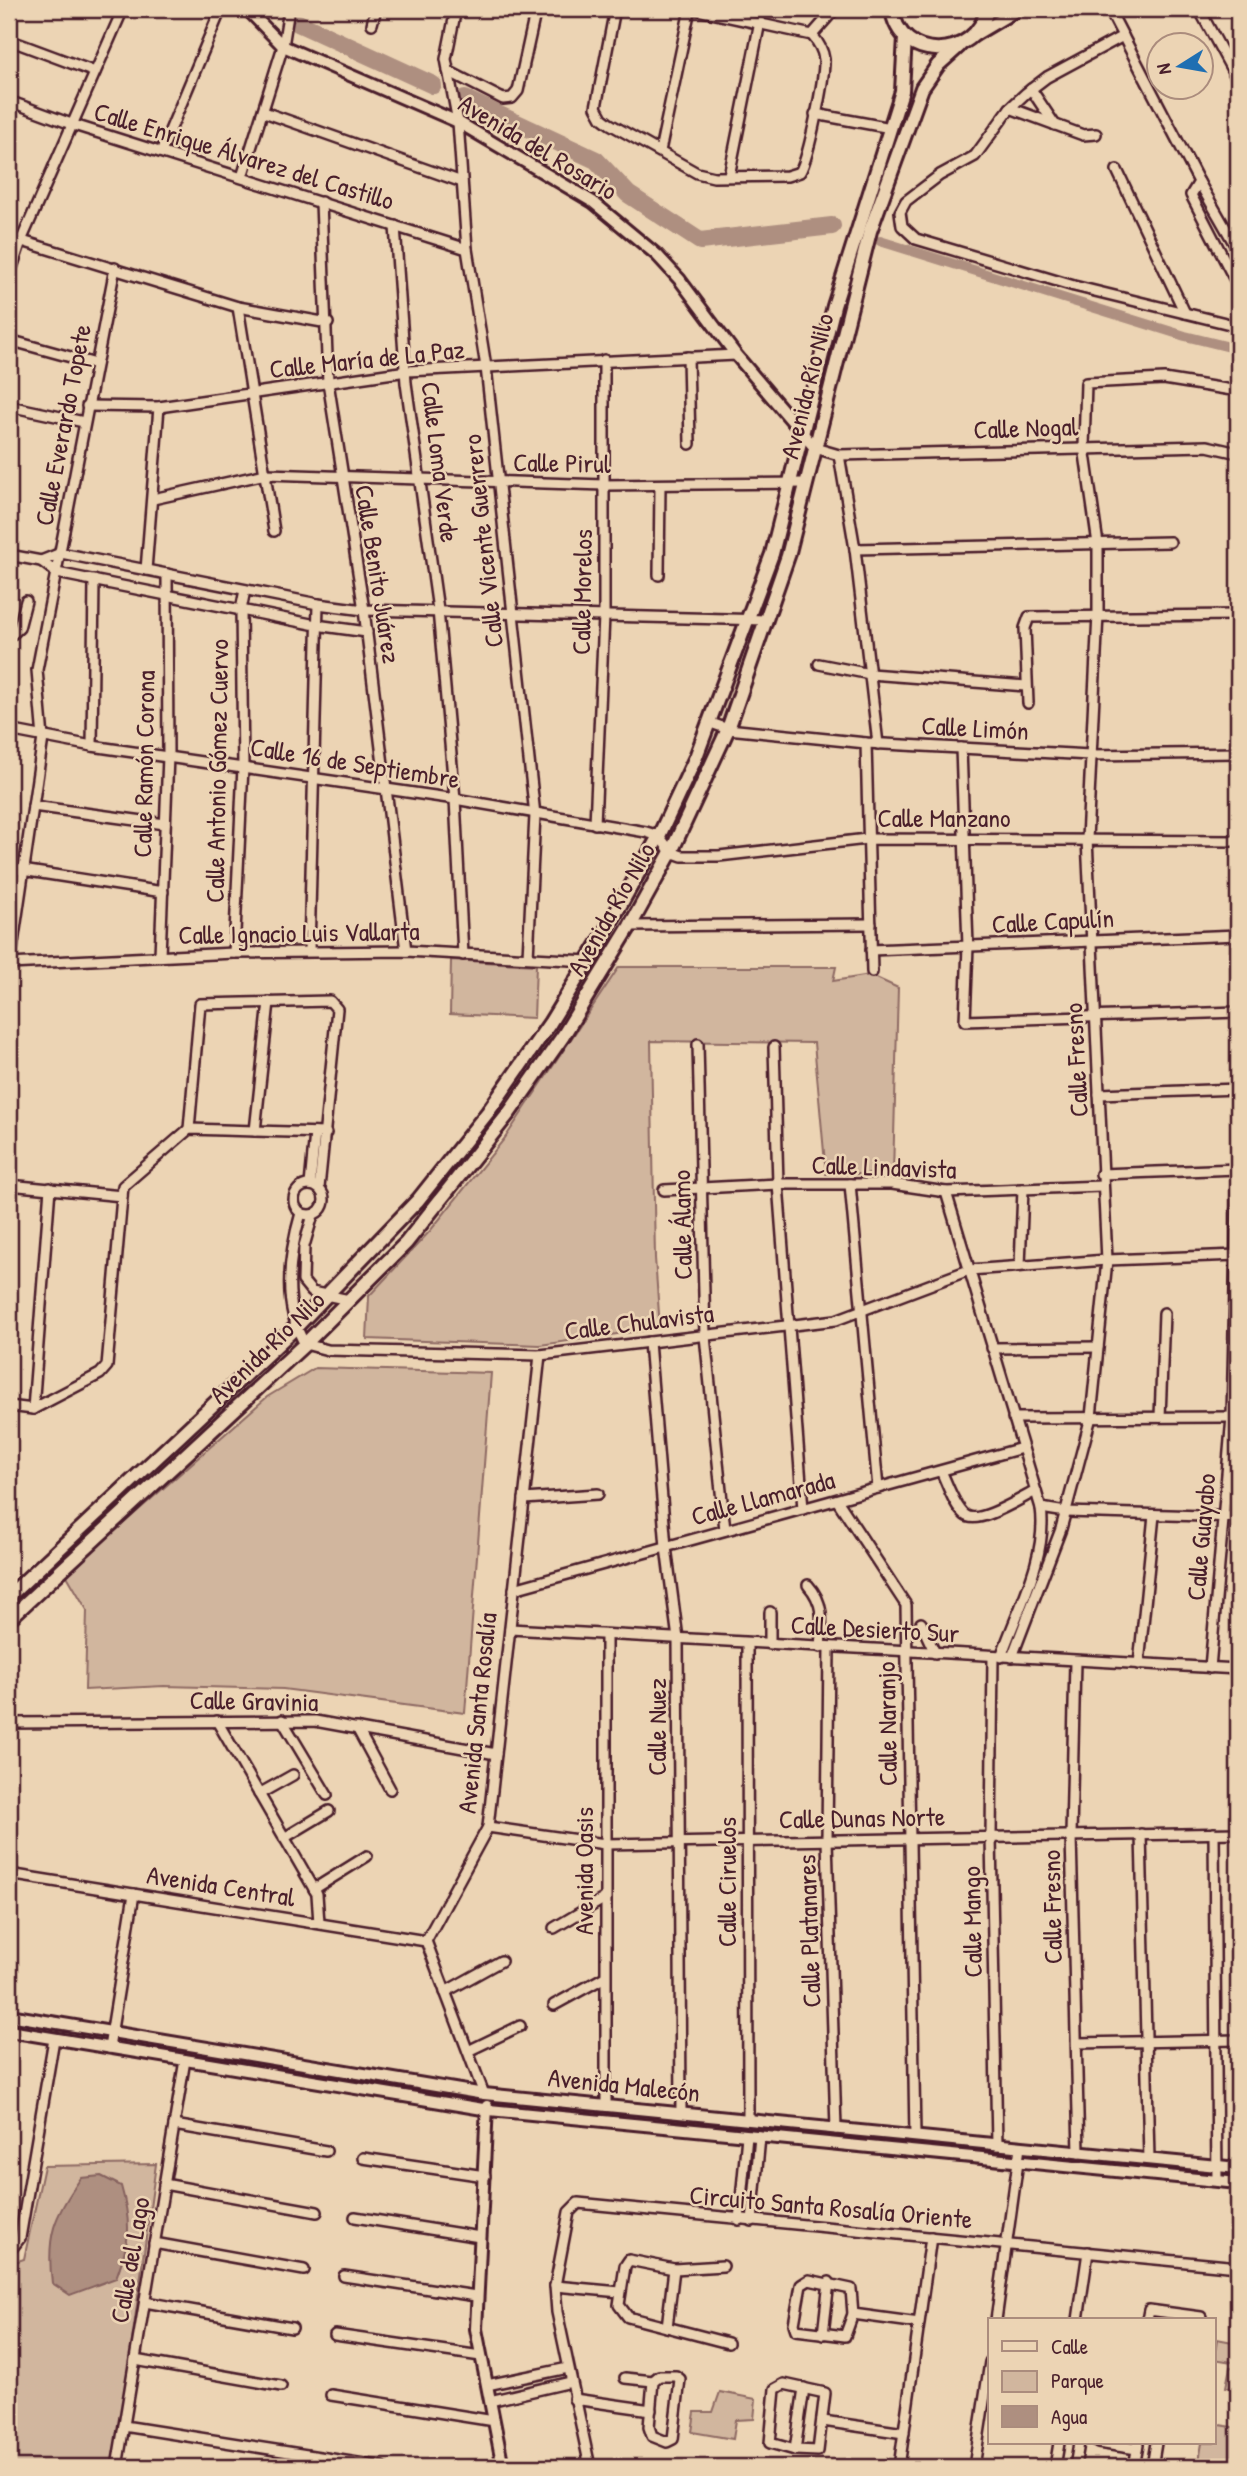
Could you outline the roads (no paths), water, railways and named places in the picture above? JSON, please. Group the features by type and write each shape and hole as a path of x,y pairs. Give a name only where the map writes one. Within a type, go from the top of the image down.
{"main road":[{"path":"975,35 987,9"},
{"path":"892,10 905,37 921,47 934,50 960,46"},
{"name":"Avenida Río Nilo","path":"9,1619 305,1344 406,1243 501,1123 563,1036 631,926 671,852 728,729 767,620 788,556 870,231 922,88 938,65 975,35"},
{"name":"Avenida Río Nilo","path":"9,1596 296,1327 418,1200 488,1112 589,961 659,836 711,723 772,554 834,306 905,79 905,37"},
{"path":"488,1112 501,1123"}],"street":[{"path":"9,277 21,241 123,9"},
{"path":"161,152 221,9"},
{"name":"Avenida del Rosario","path":"247,9 284,46 457,117 576,190 631,232 680,280 736,355 815,448"},
{"path":"242,177 284,46 289,9"},
{"path":"372,24 376,9"},
{"name":"Calle Vicente Guerrero","path":"456,9 445,53 457,117 467,248 486,368 535,815 528,957"},
{"path":"449,76 503,99 512,98 518,92 536,9"},
{"path":"615,9 596,107 602,118 697,173 788,176 800,172 815,114 824,61 820,46 812,35 691,9 660,151"},
{"path":"812,35 835,9"},
{"path":"975,35 1019,9"},
{"path":"1110,9 1199,182 1238,250"},
{"path":"1199,9 1238,81"},
{"path":"729,176 760,22"},
{"path":"1123,36 1047,77 1031,89 1010,108 975,156 947,170 906,201 900,212 900,219 906,232 916,239 1074,286 1238,326"},
{"path":"9,40 95,72"},
{"path":"1031,89 1055,125"},
{"name":"Calle Enrique Álvarez del Castillo","path":"9,101 74,125 467,248"},
{"path":"1010,108 1083,135 1096,134"},
{"path":"264,112 462,182"},
{"path":"815,114 891,128"},
{"path":"1117,170 1185,313"},
{"path":"1199,182 1191,195 1238,286"},
{"name":"Calle Benito Juárez","path":"321,202 328,323 328,382 364,610 406,951"},
{"name":"Calle Loma Verde","path":"395,226 406,383 438,610 455,799 463,955"},
{"path":"9,237 238,307 328,323"},
{"name":"Calle Everardo Topete","path":"9,964 12,927 43,738 37,670 115,268"},
{"path":"238,307 267,474 274,531"},
{"path":"9,340 96,364"},
{"name":"Calle María de La Paz","path":"87,407 159,407 407,371 736,355"},
{"path":"688,357 690,444"},
{"name":"Calle Morelos","path":"595,824 604,616 604,360"},
{"name":"Calle Fresno","path":"1012,1657 1066,1512 1091,1417 1107,1260 1087,839 1098,614 1098,544 1084,447 1086,383 1164,379 1238,391"},
{"path":"9,406 84,422"},
{"path":"146,570 159,407"},
{"name":"Calle Nogal","path":"815,448 839,455 1208,446 1238,453"},
{"path":"839,455 855,549 878,744"},
{"name":"Calle Pirul","path":"153,499 267,474 604,485 806,483"},
{"path":"659,575 660,485"},
{"path":"855,549 1170,542"},
{"path":"41,561 61,553 318,604 364,610 767,620"},
{"path":"9,555 41,561 57,573 316,625 367,632"},
{"name":"Calle Ramón Corona","path":"160,955 168,756 167,574"},
{"path":"92,746 94,580"},
{"name":"Calle Antonio Gómez Cuervo","path":"234,953 243,767 241,610 244,590"},
{"path":"9,638 19,628 26,601"},
{"path":"309,951 316,779 318,604"},
{"path":"1028,703 1025,628 1027,618 1036,614 1238,615"},
{"path":"818,664 870,674 1026,686"},
{"name":"Calle Limón","path":"711,723 728,729 878,744 1090,755 1238,753"},
{"name":"Calle 16 de Septiembre","path":"9,730 92,746 455,799 659,836"},
{"path":"866,743 872,972"},
{"path":"961,748 962,839 968,946 965,1021 1238,1012"},
{"path":"33,806 165,824"},
{"path":"659,836 671,852"},
{"name":"Calle Manzano","path":"671,852 682,856 719,856 867,839 1238,841"},
{"path":"9,868 163,892"},
{"path":"631,926 871,924"},
{"name":"Calle Capulín","path":"871,950 1238,935"},
{"name":"Calle Ignacio Luis Vallarta","path":"9,964 160,955 309,951 406,951 589,961"},
{"path":"189,1129 200,1004 327,1000 337,1009 326,1133 314,1187"},
{"path":"255,1131 269,1002"},
{"name":"Calle Álamo","path":"698,1044 705,1336 726,1530"},
{"path":"774,1047 778,1184 803,1509"},
{"path":"1099,1094 1238,1089"},
{"path":"9,1406 33,1409 100,1374 107,1366 123,1186 189,1129 326,1133"},
{"path":"314,1187 315,1133"},
{"name":"Calle Guayabo","path":"1210,1668 1235,1417 1238,1158"},
{"path":"1101,1174 1238,1169"},
{"name":"Calle Lindavista","path":"664,1190 778,1184 892,1184 946,1192 1102,1186"},
{"path":"850,1184 878,1488"},
{"path":"9,1185 122,1196"},
{"path":"308,1289 302,1276 304,1246 313,1215 325,1203 324,1194 314,1187 299,1189 294,1205 301,1213 313,1215"},
{"path":"33,1409 50,1188"},
{"path":"1020,1266 1023,1189"},
{"path":"946,1192 1041,1508 1043,1524 1041,1547 997,1657"},
{"path":"301,1213 292,1254 291,1304 296,1327 305,1344"},
{"name":"Calle Chulavista","path":"305,1344 328,1350 540,1355 836,1320 969,1270 1107,1260 1237,1255"},
{"path":"291,1304 295,1293 308,1289 349,1300"},
{"path":"1160,1417 1164,1313"},
{"name":"Calle Nuez","path":"649,1342 666,1547 678,1639 681,2113"},
{"path":"992,1348 1098,1347"},
{"name":"Avenida Santa Rosalía","path":"426,1941 488,1827 540,1355"},
{"path":"1013,1418 1235,1417"},
{"name":"Calle Llamarada","path":"514,1589 1022,1448"},
{"path":"940,1471 961,1511 972,1518 982,1518 1036,1491"},
{"path":"524,1499 598,1494"},
{"name":"Calle Naranjo","path":"836,1500 906,1605 915,2136"},
{"path":"1041,1508 1066,1512 1238,1517"},
{"path":"1139,1664 1154,1515"},
{"name":"Calle Platanares","path":"808,1585 819,1597 824,1647 836,2129"},
{"path":"770,1612 770,1644"},
{"name":"Calle Naranjo","path":"921,1623 935,1653"},
{"name":"Calle Desierto Sur","path":"510,1629 1238,1669"},
{"name":"Avenida Oasis","path":"606,1636 606,2106"},
{"name":"Calle Ciruelos","path":"747,1643 748,2120"},
{"name":"Calle Mango","path":"997,1657 991,1837 997,2144"},
{"name":"Calle Fresno","path":"1075,1661 1071,1836 1079,2152"},
{"path":"282,1720 327,1795"},
{"path":"218,1721 314,1889 319,1923"},
{"name":"Calle Gravinia","path":"9,1723 315,1721 496,1754"},
{"path":"357,1728 390,1789"},
{"path":"260,1794 293,1775"},
{"path":"284,1838 329,1811"},
{"name":"Calle Dunas Norte","path":"488,1827 604,1844 1238,1833"},
{"path":"1214,1833 1217,2181"},
{"path":"1141,1834 1149,2160"},
{"path":"314,1889 368,1856"},
{"name":"Avenida Central","path":"9,1874 426,1941"},
{"path":"109,2048 134,1894"},
{"path":"554,1928 605,1898"},
{"path":"426,1941 489,2110 476,2296 481,2356 503,2467"},
{"path":"445,1992 501,1961"},
{"path":"554,2005 605,1977"},
{"name":"Avenida Malecón","path":"9,2015 484,2094 1238,2168"},
{"path":"468,2051 520,2026"},
{"name":"Avenida Malecón","path":"9,2031 489,2110 1238,2183"},
{"path":"9,2252 20,2238 54,2039"},
{"path":"1077,2043 1238,2040"},
{"name":"Calle del Lago","path":"117,2467 185,2060"},
{"path":"174,2125 326,2151"},
{"path":"738,2220 747,2136"},
{"path":"752,2221 760,2137"},
{"path":"996,2318 1020,2147"},
{"path":"363,2158 485,2176"},
{"path":"164,2184 317,2212"},
{"name":"Circuito Santa Rosalía Oriente","path":"555,2286 572,2206 578,2203 1238,2267"},
{"path":"355,2217 480,2237"},
{"path":"899,2467 931,2238"},
{"path":"155,2243 304,2270"},
{"path":"1078,2318 1088,2252"},
{"path":"723,2266 674,2269 629,2260 625,2266 620,2305 625,2315 728,2343"},
{"path":"667,2327 674,2269"},
{"path":"344,2276 476,2296"},
{"path":"803,2281 828,2282 851,2289 853,2314 845,2336 800,2332 794,2324 803,2281"},
{"path":"823,2334 828,2282"},
{"path":"590,2467 557,2312 555,2286 620,2292"},
{"path":"145,2302 292,2328"},
{"path":"1147,2318 1149,2310 1169,2316 1200,2318"},
{"path":"853,2314 919,2323"},
{"path":"335,2335 481,2356"},
{"path":"135,2360 281,2386"},
{"path":"487,2385 568,2368"},
{"path":"659,2375 676,2376 680,2379 673,2439 670,2442 665,2443 650,2434 651,2410 653,2381 659,2375"},
{"path":"974,2467 988,2375"},
{"path":"625,2378 653,2381"},
{"path":"490,2401 571,2382"},
{"path":"780,2384 825,2393 823,2420 818,2451 774,2446 769,2441 775,2389 780,2384"},
{"path":"795,2450 804,2388"},
{"path":"331,2395 494,2421"},
{"path":"574,2399 651,2410"},
{"path":"823,2420 904,2433"},
{"path":"124,2426 383,2467"},
{"path":"1055,2467 1059,2444"},
{"path":"1075,2467 1079,2444"},
{"path":"1111,2444 1138,2446 1134,2467"},
{"path":"1152,2467 1156,2444"}],"water":[{"path":"101,2176 121,2186 127,2211 127,2242 116,2278 70,2295 52,2283 50,2252 54,2227 64,2204 81,2178"}],"waterway":[{"path":"298,23 433,85"},
{"path":"465,99 596,160 628,194 700,241 832,226"},
{"path":"880,241 1185,336 1238,349"}]}
